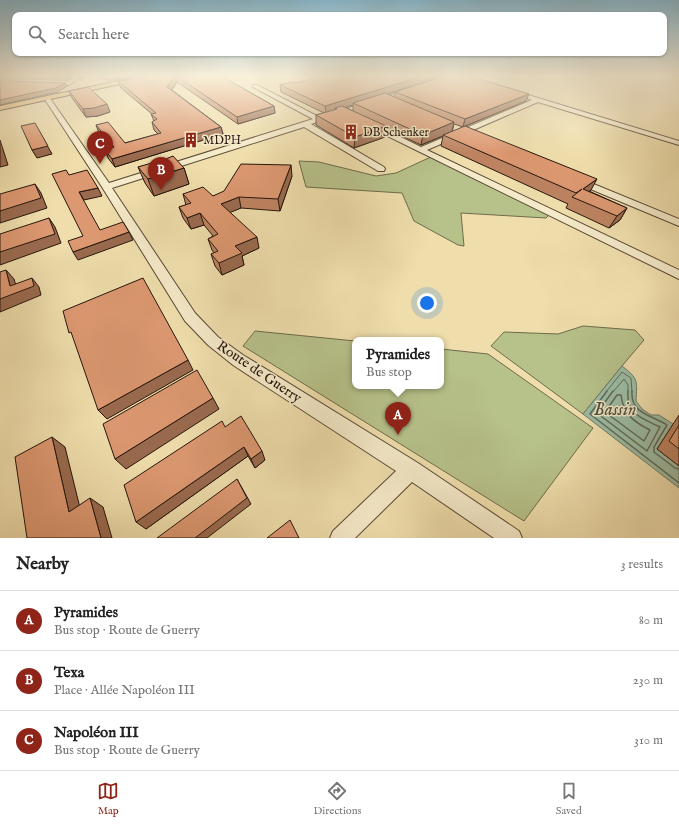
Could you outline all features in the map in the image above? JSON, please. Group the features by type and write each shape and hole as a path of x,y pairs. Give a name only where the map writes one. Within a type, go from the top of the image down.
{"main road":[{"path":"0,108 32,101"}],"street":[{"name":"Route de Guerry","path":"49,101 107,186 190,317 212,341 238,360 411,470 512,538"},
{"path":"283,101 319,120"},
{"path":"107,186 377,101"},
{"path":"389,101 395,104"},
{"path":"421,150 460,131 535,101"},
{"path":"542,101 679,144"},
{"path":"343,112 352,116"},
{"path":"366,123 679,275"},
{"path":"305,124 381,169"},
{"path":"460,131 477,138"},
{"path":"571,178 679,223"},
{"path":"340,538 411,470"}],"shaded area":[{"path":"433,156 551,213 546,218 461,213 464,246 458,245 414,221 402,193 306,187 299,161 319,162 376,176 396,173"},
{"path":"583,326 635,330 644,340 583,414 491,346 504,332 558,334"},
{"path":"255,331 352,341 352,389 444,389 444,349 488,354 593,428 524,521 243,346"}],"water":[{"name":"Bassin","path":"622,366 632,374 636,381 636,401 642,409 651,415 659,415 673,424 657,449 679,466 679,488 583,414"}],"building":[{"path":"77,101 104,101 107,104 94,108 83,109"},
{"path":"142,101 186,101 221,127 112,159 105,150 114,147 96,125 108,122 125,143 161,133 152,122 157,119 151,114 156,113"},
{"path":"213,101 265,101 274,106 237,117"},
{"path":"315,101 341,101 325,106"},
{"path":"359,101 404,101 454,122 423,135 353,103"},
{"path":"419,101 511,101 465,119"},
{"path":"342,106 386,126 355,137 316,115"},
{"path":"35,123 48,146 32,150 21,126"},
{"path":"465,126 597,179 583,189 627,208 617,216 572,197 582,189 576,193 443,135"},
{"path":"173,156 184,168 148,179 138,167 156,163"},
{"path":"241,164 291,165 278,199 239,197 221,204 257,237 235,246 242,253 219,263 211,254 218,251 208,239 218,234 200,213 187,218 179,207 191,203 183,194 203,187 213,196 224,191"},
{"path":"66,170 69,175 87,170 98,188 79,192 100,230 123,222 129,232 73,252 68,241 83,236 52,174"},
{"path":"35,184 41,198 0,211 0,194"},
{"path":"49,218 55,234 0,252 0,234"},
{"path":"6,270 10,286 32,278 34,286 0,299 0,272"},
{"path":"143,278 188,360 98,410 71,332 69,333 63,311"},
{"path":"197,370 213,398 115,459 103,424"},
{"path":"241,416 262,451 251,459 244,447 136,522 124,485 222,421 225,427"},
{"path":"679,425 679,449 669,441"},
{"path":"52,437 69,512 90,498 101,538 27,538 15,457"},
{"path":"237,479 247,498 195,538 157,538"},
{"path":"290,520 299,538 267,538"}],"place":[{"name":"DB Schenker","path":"351,132"},
{"name":"MDPH","path":"191,140"},
{"name":"Napoléon III","path":"100,164"},
{"name":"Texa","path":"161,190"},
{"name":"Pyramides","path":"398,435"}]}
